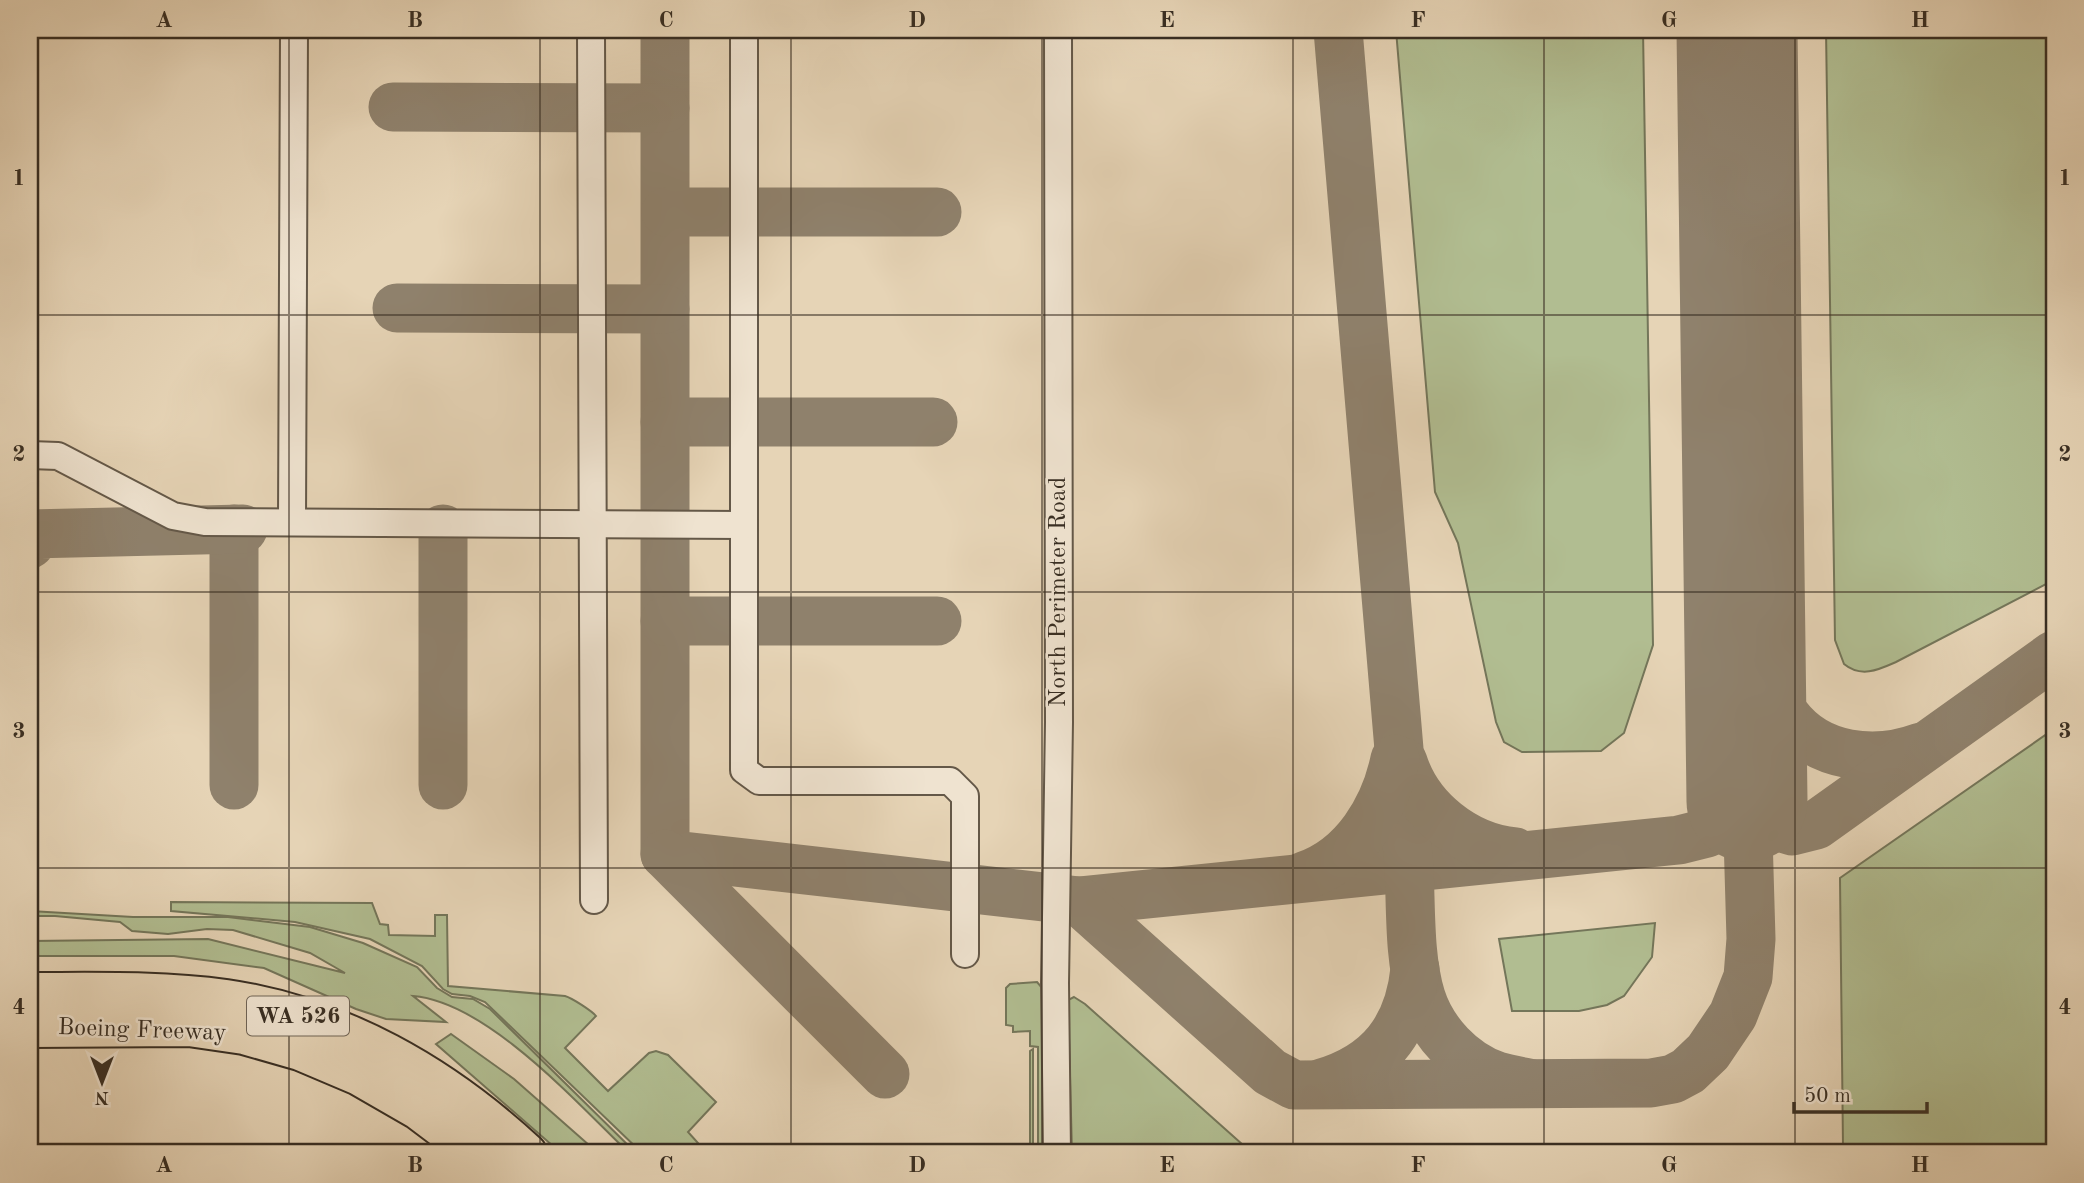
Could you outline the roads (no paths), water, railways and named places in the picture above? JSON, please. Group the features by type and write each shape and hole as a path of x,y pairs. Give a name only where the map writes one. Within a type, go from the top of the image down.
{"highway":[{"name":"Boeing Freeway","path":"30,992 135,991 225,999 273,1008 332,1026 378,1046 478,1109 527,1153"},
{"name":"Boeing Freeway","path":"30,1028 189,1027 244,1035 300,1051 359,1076 418,1110 475,1153"}],"street":[{"path":"292,522 294,30"},
{"path":"591,30 594,900"},
{"path":"744,30 744,771 759,781 950,781 965,796 965,954"},
{"name":"North Perimeter Road","path":"1057,1153 1055,984 1059,722 1058,30"},
{"path":"30,455 58,456 173,516 205,522 744,525"}]}
